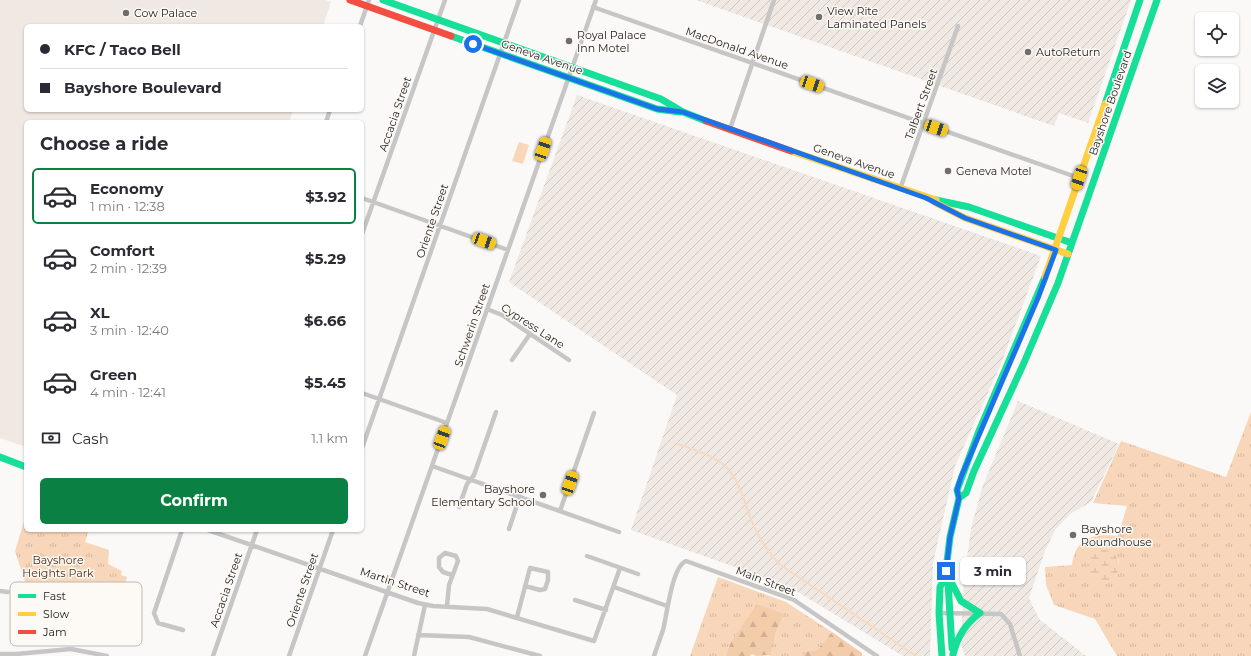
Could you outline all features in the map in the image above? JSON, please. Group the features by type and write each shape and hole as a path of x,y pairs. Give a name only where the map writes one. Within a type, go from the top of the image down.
{"main road":[{"name":"Geneva Avenue","path":"350,0 368,3 434,30 657,109 683,112"},
{"name":"Geneva Avenue","path":"382,0 661,99 683,112 900,189 926,198 969,207 1072,243"},
{"name":"Bayshore Boulevard","path":"942,656 939,613 940,587 946,575 950,537 959,498 957,490 961,477 1038,298 1056,250 1140,0"},
{"name":"Bayshore Boulevard","path":"959,498 966,493 974,471 1042,322 1072,243 1157,0"},
{"name":"Geneva Avenue","path":"926,198 965,218 1068,254"},
{"path":"0,457 24,466"},
{"name":"Bayshore Boulevard","path":"946,575 950,586 953,655"},
{"path":"946,575 961,601 980,613 965,624 957,638 953,655"}],"street":[{"name":"Accacia Street","path":"364,228 445,0"},
{"name":"Oriente Street","path":"364,442 519,0"},
{"name":"Schwerin Street","path":"365,656 596,0"},
{"path":"730,129 774,0"},
{"path":"361,24 368,3"},
{"name":"MacDonald Avenue","path":"593,7 1079,178"},
{"name":"Talbert Street","path":"900,189 958,26"},
{"path":"364,199 508,250"},
{"name":"Cypress Lane","path":"487,309 502,315 568,360"},
{"path":"512,360 530,334"},
{"path":"364,394 447,423"},
{"path":"459,507 496,412"},
{"path":"560,511 594,413"},
{"path":"432,466 619,532"},
{"path":"509,529 520,496"},
{"path":"181,532 154,613 156,620 161,624 183,630"},
{"name":"Martin Street","path":"214,532 425,605 479,607 594,641 620,568"},
{"name":"Accacia Street","path":"213,656 256,532"},
{"name":"Oriente Street","path":"288,656 332,532"},
{"path":"448,606 449,585 452,575 458,565 458,558 445,553 439,558 439,567 443,572 452,575"},
{"path":"587,556 638,574"},
{"name":"Main Street","path":"667,606 678,571 684,562 688,561 794,600 877,656"},
{"path":"517,617 525,586 530,568 548,572 548,580 545,589 540,590 525,586"},
{"path":"614,587 667,606 663,629 654,656"},
{"path":"0,591 8,592"},
{"path":"575,600 606,610"},
{"path":"414,656 425,605"},
{"path":"939,613 997,613 1006,618 1010,624 1020,656"},
{"path":"418,635 469,637 540,656"},
{"path":"0,654 71,649 107,656"}],"shaded area":[{"name":"Cow Palace","path":"0,0 325,0 331,2 324,24 24,24 24,112 292,112 290,120 24,120 24,446 0,438"},
{"path":"696,0 1131,0 1088,123 1059,113 1054,126"},
{"path":"577,95 1041,256 1001,364 955,466 933,563 930,656 903,656 788,586 631,530 677,395 509,282"},
{"path":"1018,401 1119,444 1091,502 1070,514 1055,530 1045,551 1029,598 1039,619 1086,656 965,656 961,645 964,576 972,524 983,485"}],"green space":[{"path":"519,142 529,145 523,164 512,161"},
{"path":"1251,412 1251,656 1117,656 1095,619 1054,605 1046,585 1045,567 1072,565 1077,549 1087,539 1101,535 1118,536 1127,506 1093,503 1121,441 1226,477","holes":["1118,558 1119,562 1117,573 1113,579 1105,582"]},
{"name":"Bayshore Heights Park","path":"24,522 24,532 88,532 85,542 109,550 108,564 122,571 121,575 127,577 126,582 25,582 15,551"},
{"path":"1100,550 1106,550 1115,554 1119,566 1115,578 1106,582 1100,582 1091,578 1087,569 1087,563 1091,554"},
{"path":"718,577 786,602 832,632 817,650 803,652 803,656 768,656 771,655 776,632 784,614 731,642 725,656 690,656"},
{"path":"757,604 784,614 776,632 771,655 756,656 752,654 750,656 725,656 731,642"},
{"path":"832,632 862,653 862,656 803,656 802,652 817,650"}],"waterway":[{"path":"676,443 713,457 729,470 737,483 759,537 770,554 779,564 916,656"}],"traffic: fast":[{"path":"383,0 661,99 683,112 706,121"},
{"path":"1105,104 1140,0"},
{"path":"959,498 966,493 974,471 1023,365 1058,283 1157,0"},
{"path":"451,36 657,109 680,112"},
{"path":"936,200 969,207 1072,243"},
{"path":"942,656 939,613 940,587 945,578 950,537 959,498 957,490 979,431 1045,277"},
{"path":"0,457 24,466"},
{"path":"946,572 961,601 980,613 963,631 953,654"},
{"path":"948,582 952,648"}],"traffic: slow":[{"path":"1045,277 1105,104"},
{"path":"791,151 936,200"},
{"path":"934,202 965,218 1068,254"}],"traffic: jam":[{"path":"350,0 451,36"},
{"path":"706,121 791,151"}],"place":[{"name":"Cow Palace","path":"126,13"},
{"name":"View Rite Laminated Panels","path":"819,17"},
{"name":"Royal Palace Inn Motel","path":"569,41"},
{"name":"AutoReturn","path":"1028,52"},
{"name":"Geneva Motel","path":"948,171"},
{"name":"Bayshore Elementary School","path":"543,495"},
{"name":"Bayshore Roundhouse","path":"1073,535"}],"route":[{"path":"473,44 657,109 683,112 926,198 965,218 1056,250 1038,298 979,431 961,477 957,490 959,498 950,537 946,571"}]}
